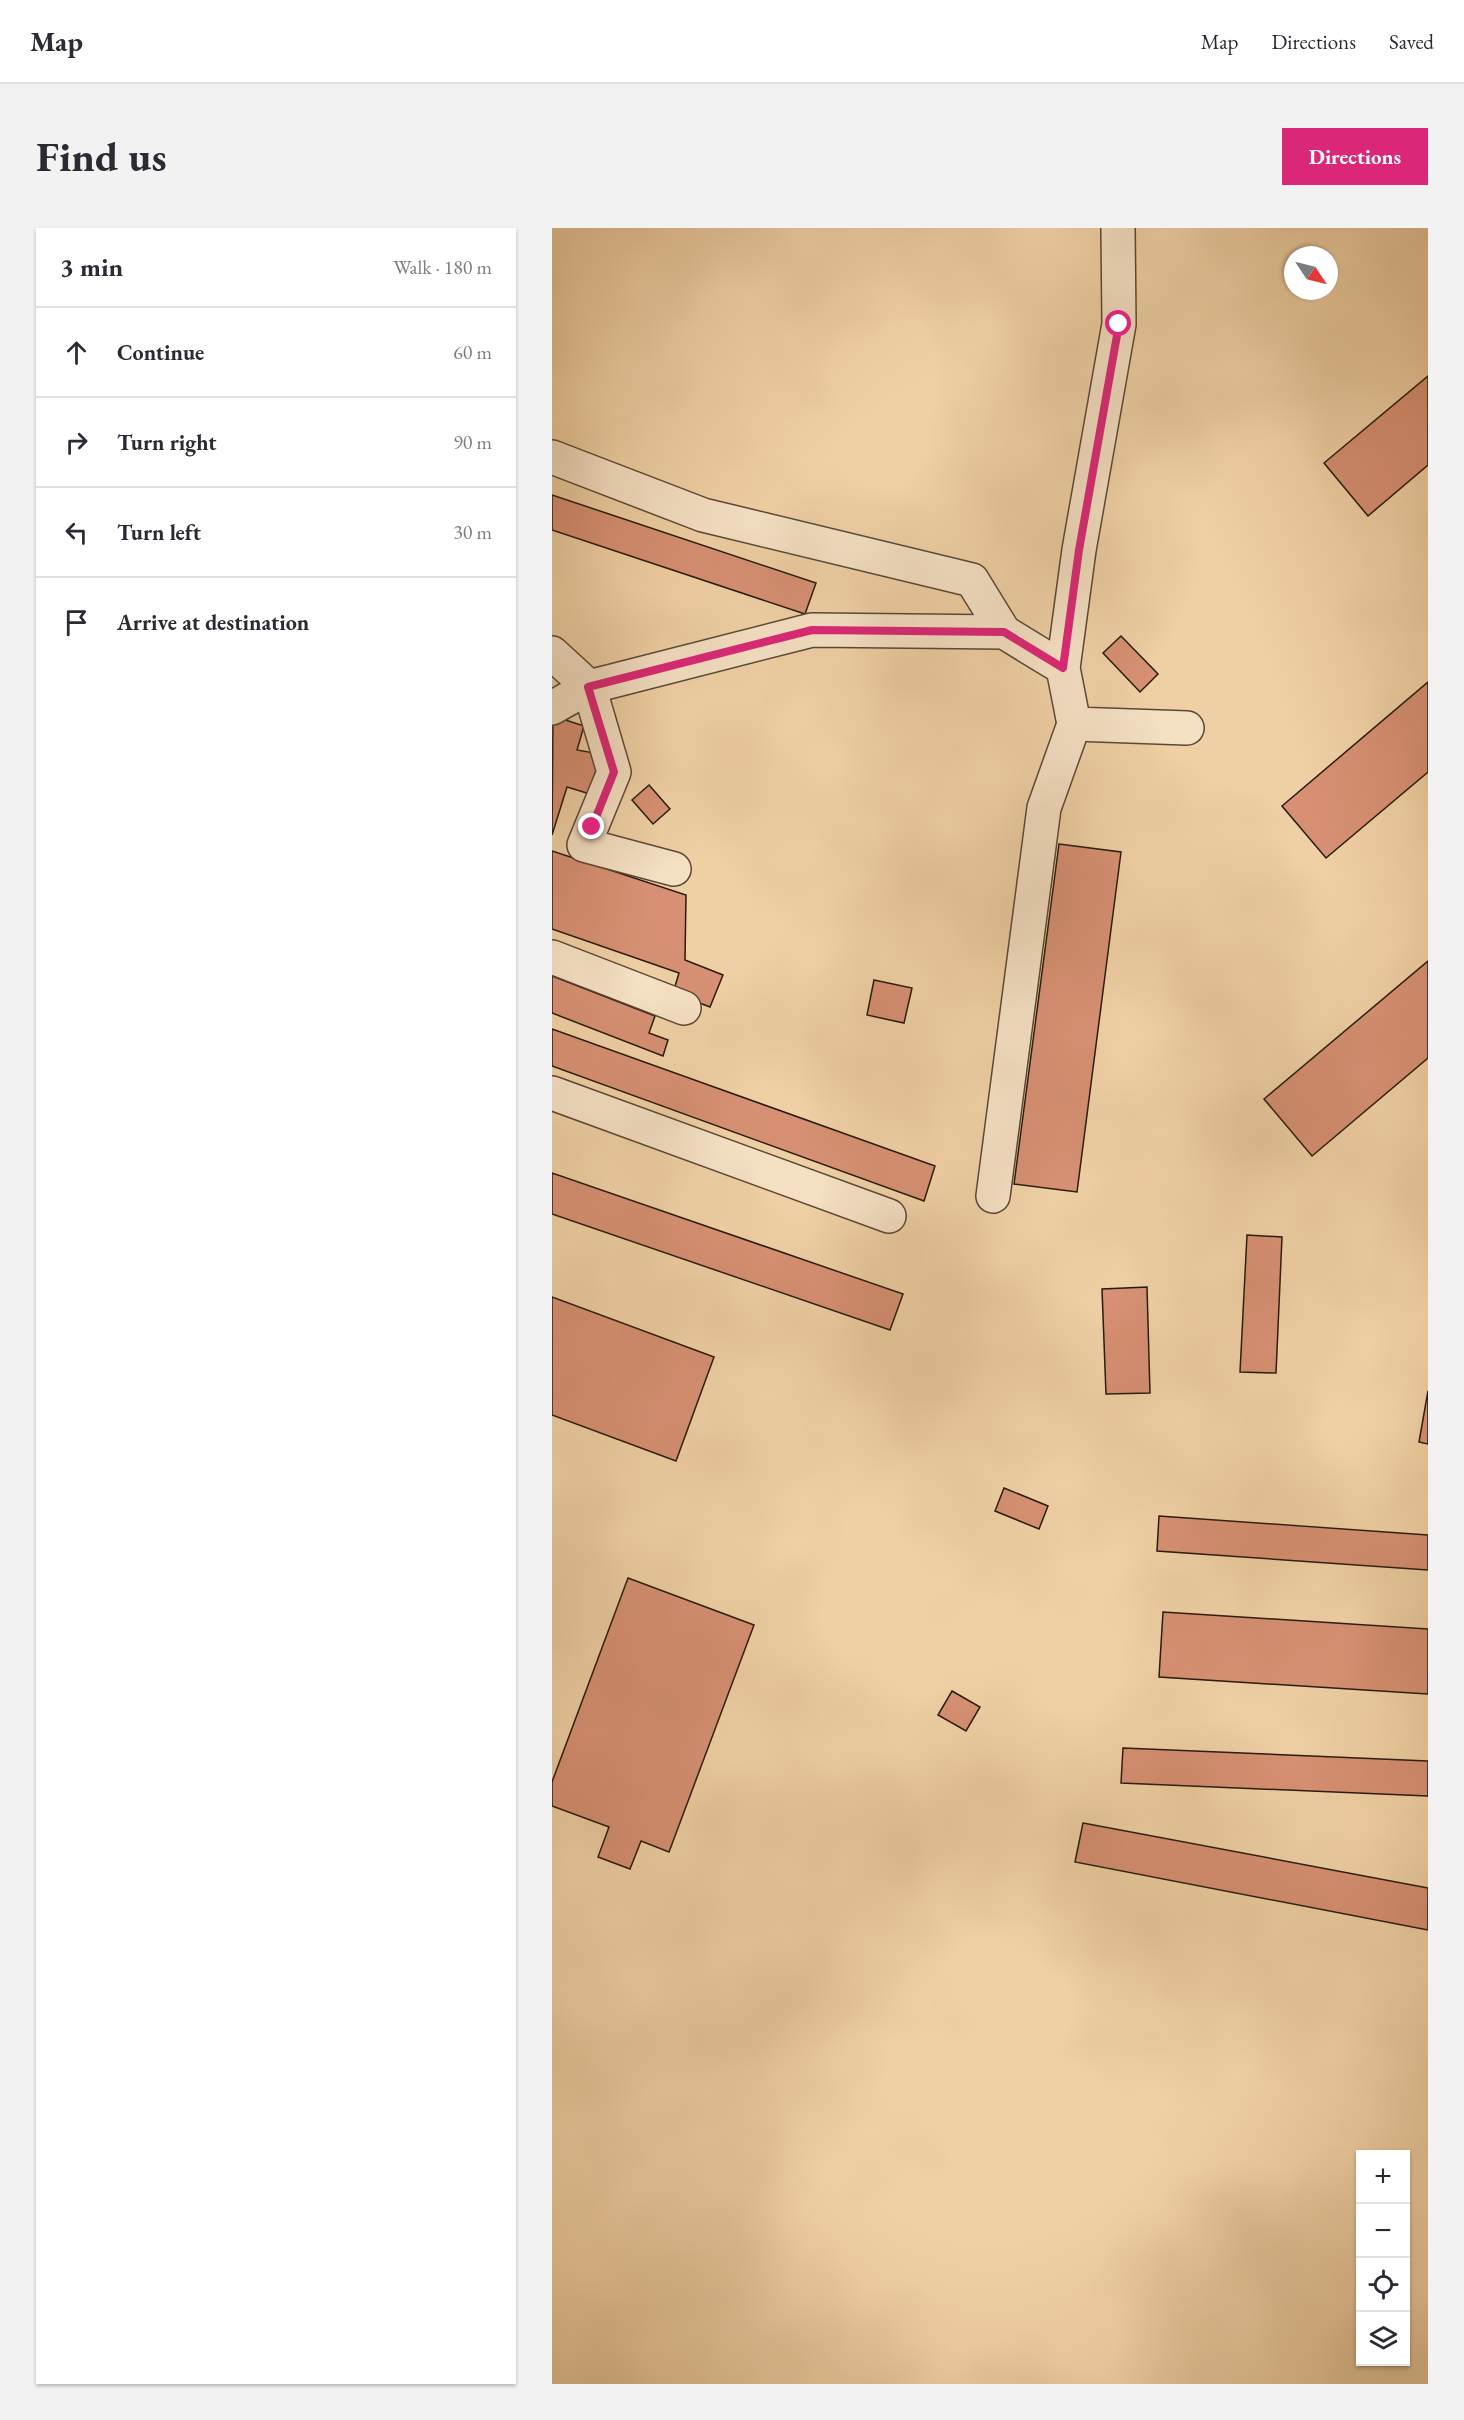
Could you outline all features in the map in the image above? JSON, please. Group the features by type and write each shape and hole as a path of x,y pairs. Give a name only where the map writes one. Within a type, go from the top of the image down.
{"lane":[{"path":"993,1196 1044,808 1074,724 1063,668 1079,550 1119,324 1118,228"},
{"path":"552,457 703,515 972,580 1004,632 1063,668"},
{"path":"552,708 588,687 812,630 1004,632"},
{"path":"552,653 588,687 614,772 584,845 674,869"},
{"path":"1074,724 1187,728"},
{"path":"552,957 684,1008"},
{"path":"552,1094 889,1216"}],"building":[{"path":"1428,376 1428,465 1368,516 1324,463"},
{"path":"552,495 816,583 805,614 552,530"},
{"path":"1121,636 1158,674 1140,692 1103,653"},
{"path":"1428,682 1428,772 1326,858 1282,806"},
{"path":"553,716 584,726 577,750 600,754 590,794 567,787 552,835"},
{"path":"649,785 670,809 653,824 632,800"},
{"path":"1059,844 1121,852 1077,1192 1014,1184"},
{"path":"552,851 686,895 685,960 723,975 710,1007 673,993 679,973 552,929"},
{"path":"1428,961 1428,1058 1312,1156 1264,1099"},
{"path":"552,976 655,1016 649,1033 668,1040 663,1056 552,1013"},
{"path":"874,980 912,988 904,1023 867,1015"},
{"path":"552,1029 935,1166 924,1201 552,1066"},
{"path":"552,1173 903,1294 890,1330 552,1214"},
{"path":"1247,1235 1282,1237 1276,1373 1240,1372"},
{"path":"1147,1287 1150,1393 1106,1394 1102,1289"},
{"path":"552,1297 714,1357 676,1461 552,1415"},
{"path":"1428,1391 1428,1444 1419,1442"},
{"path":"1004,1488 1048,1506 1039,1529 995,1511"},
{"path":"1159,1516 1428,1535 1428,1570 1157,1551"},
{"path":"628,1578 754,1625 669,1852 641,1841 630,1869 598,1857 609,1827 552,1806 552,1782"},
{"path":"1163,1612 1428,1629 1428,1694 1159,1677"},
{"path":"952,1691 980,1707 966,1731 938,1715"},
{"path":"1123,1748 1428,1761 1428,1796 1121,1783"},
{"path":"1083,1823 1428,1888 1428,1930 1075,1862"}],"route":[{"path":"592,827 614,772 588,687 812,630 1004,632 1063,668 1079,550 1119,324"}]}
